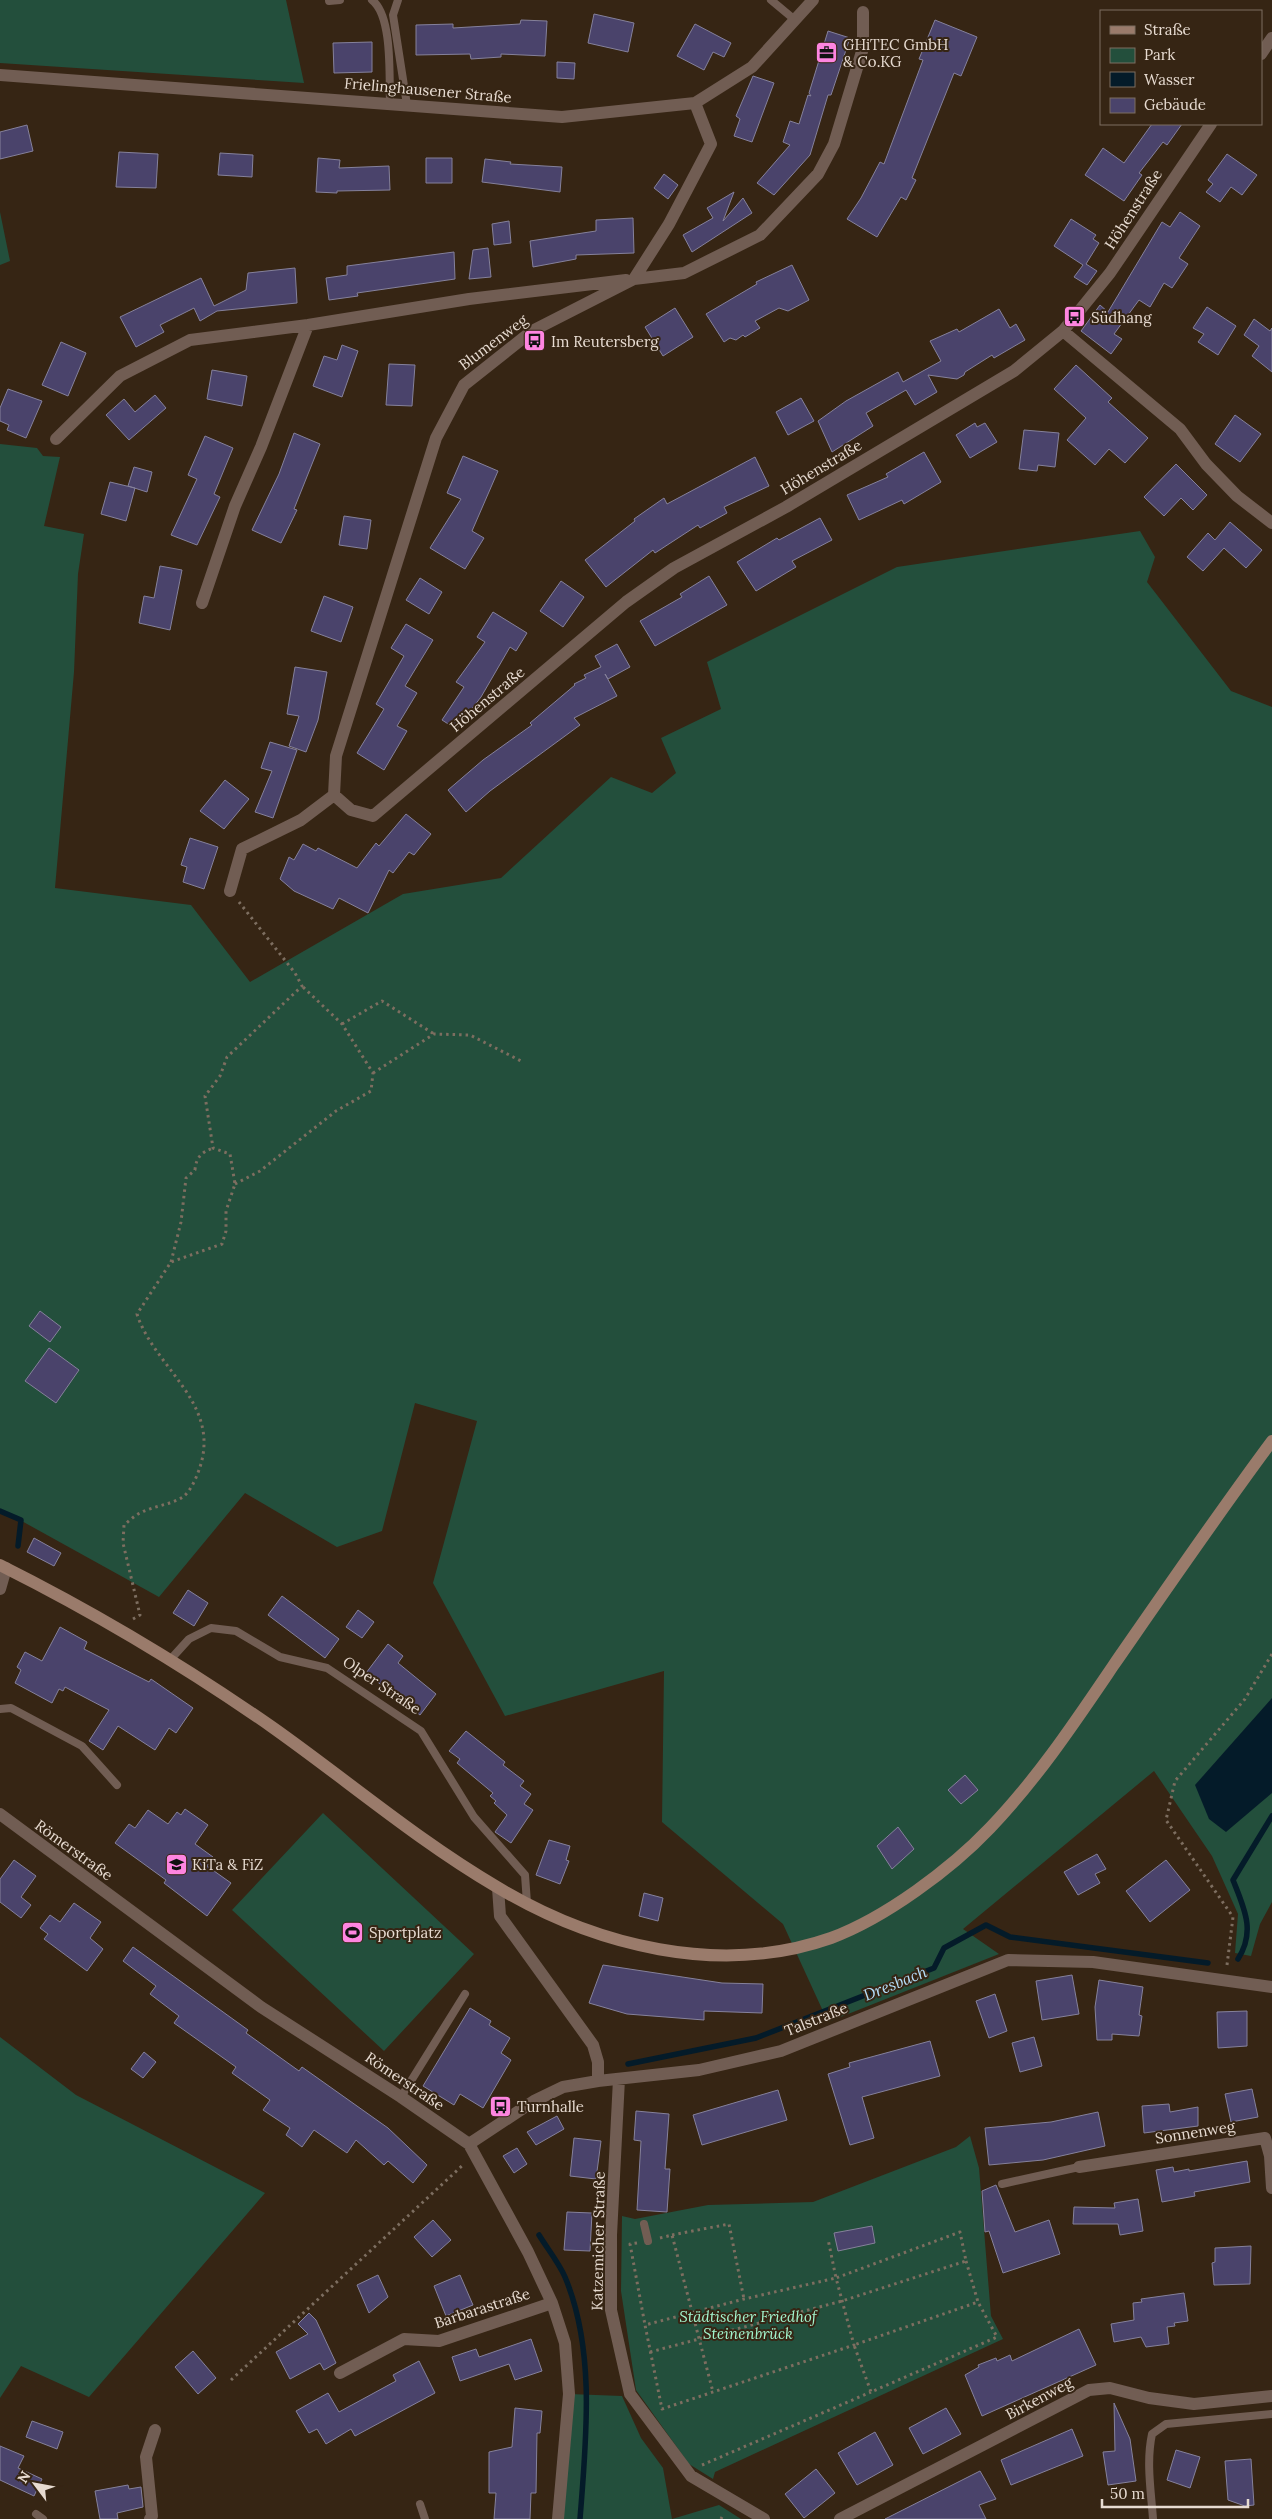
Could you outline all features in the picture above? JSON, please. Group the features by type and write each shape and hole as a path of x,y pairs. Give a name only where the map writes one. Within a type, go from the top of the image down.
{"main road":[{"path":"3,1566 169,1661 275,1729 420,1837 498,1888 527,1903 577,1926 616,1939 669,1951 723,1956 777,1951 831,1937 876,1916 948,1867 989,1829 1019,1796 1054,1751 1234,1492 1272,1441"}],"street":[{"name":"Frielinghausener Straße","path":"0,75 562,116 695,103 752,67 813,0"},
{"name":"Blumenweg","path":"334,795 336,756 390,581 436,438 464,385 532,331 634,279 684,273 760,235 818,174 834,144 863,48 863,12"},
{"path":"1262,53 1272,38"},
{"path":"56,439 120,376 190,340 308,325 469,299 634,279 669,224 711,144 695,103"},
{"name":"Höhenstraße","path":"334,795 351,810 373,816 626,602 674,568 786,507 1014,371 1063,331 1110,273 1210,125"},
{"path":"202,603 235,506 262,447 308,325"},
{"path":"1063,331 1180,429 1206,464 1237,496 1272,523"},
{"path":"230,891 242,849 302,820 334,795"},
{"path":"0,1589 3,1566"},
{"name":"Römerstraße","path":"0,1814 261,2008 401,2097 472,2149 528,2252 552,2302 565,2343 569,2394 558,2519"},
{"path":"498,1888 500,1916 593,2045 598,2062 598,2081"},
{"name":"Talstraße","path":"472,2149 534,2101 563,2088 598,2081 699,2070 781,2051 1008,1960 1093,1962 1182,1976 1272,1987"},
{"name":"Katzemicher Straße","path":"619,2079 611,2235 612,2310 630,2394 692,2476 764,2519"},
{"name":"Sonnenweg","path":"1079,2167 1265,2138 1270,2156 1272,2188"},
{"name":"Barbarastraße","path":"340,2373 404,2339 439,2341 552,2302"},
{"name":"Birkenweg","path":"840,2519 1089,2390 1110,2388 1149,2398 1194,2404 1272,2396"},
{"path":"150,2519 152,2516 146,2457 155,2430"}],"lane":[{"path":"329,1 340,0"},
{"path":"372,0 379,6 385,24 390,104"},
{"path":"398,0 392,15 407,105"},
{"path":"771,0 795,20"},
{"name":"Olper Straße","path":"169,1661 189,1639 211,1628 236,1631 280,1657 327,1668 421,1731 474,1817 525,1875 527,1903"},
{"path":"0,1709 11,1708 82,1746 117,1785"},
{"path":"401,2097 465,1994"},
{"path":"1002,2184 1079,2167"},
{"path":"644,2224 648,2241"},
{"path":"1153,2519 1149,2447 1152,2434 1166,2424 1272,2414"},
{"path":"420,2504 425,2519"},
{"path":"36,2514 43,2519"}],"path":[{"path":"230,891 295,973 302,986 342,1024 373,1073 371,1091 336,1110 260,1171 235,1184"},
{"path":"213,1148 205,1096 220,1076 227,1058 302,986"},
{"path":"342,1024 382,1002 434,1034 470,1035 523,1062"},
{"path":"373,1073 434,1034"},
{"path":"115,1629 140,1615 124,1543 124,1525 140,1512 184,1496 197,1477 205,1453 203,1424 189,1394 142,1330 137,1314 171,1262 181,1222 186,1178 195,1170 196,1162 202,1152 213,1148 230,1154 235,1184 226,1211 222,1244 171,1262"},
{"path":"1225,1980 1233,1917 1166,1820 1175,1781 1246,1699 1272,1654"},
{"path":"231,2380 472,2149"},
{"path":"667,2417 662,2409 630,2244 729,2224 744,2299"},
{"path":"645,2325 744,2299 836,2278 960,2232 978,2302 997,2337 702,2466 696,2457"},
{"path":"672,2235 691,2314 713,2392"},
{"path":"828,2239 836,2278 854,2345 872,2392"},
{"path":"650,2352 842,2301 966,2261"},
{"path":"662,2409 978,2302"}],"green space":[{"path":"0,0 286,0 304,83 0,63"},
{"path":"0,212 10,261 0,265"},
{"path":"0,444 37,448 43,456 60,457 44,526 84,534 78,574 74,672 55,888 191,905 250,982 403,894 501,878 611,777 652,793 676,773 661,738 721,709 707,662 897,567 1140,531 1155,557 1147,582 1231,691 1272,707 1272,1902 1260,1924 1251,1956 1235,1953 1238,1914 1212,1856 1154,1771 963,1929 999,1954 828,2022 783,1924 662,1822 664,1671 505,1716 433,1583 477,1421 415,1403 382,1531 337,1547 245,1493 159,1597 0,1509"},
{"name":"Sportplatz","path":"323,1813 474,1954 384,2051 232,1910"},
{"path":"0,2037 76,2095 265,2193 89,2397 21,2366 0,2398"},
{"name":"Städtischer Friedhof Steinenbrück","path":"970,2136 979,2168 991,2316 1003,2339 715,2472 713,2479 689,2464 636,2390 621,2291 622,2216 635,2219 708,2205 813,2202 956,2147"},
{"path":"569,2394 622,2396 641,2438 663,2468 672,2519 558,2519"},
{"path":"719,2505 741,2519 672,2519"}],"water":[{"path":"1272,1698 1272,1793 1226,1832 1209,1819 1195,1785"}],"building":[{"path":"594,14 634,23 628,52 588,43"},
{"path":"521,20 547,21 545,56 501,54 501,57 471,59 470,54 416,55 416,25 453,24 453,28 520,24"},
{"path":"935,20 977,37 961,76 954,73 912,178 916,180 906,200 901,197 877,237 847,219 861,198 880,162 884,164 923,60 919,59"},
{"path":"695,24 731,43 724,57 713,52 704,70 677,56"},
{"path":"828,31 850,38 831,95 828,95 810,155 774,195 757,183 790,145 783,142 790,121 799,124 808,95 811,96 809,93"},
{"path":"372,42 372,72 334,73 333,43"},
{"path":"557,62 575,63 574,79 557,78"},
{"path":"753,76 774,83 752,142 734,136 740,119 736,116"},
{"path":"27,125 33,151 0,159 0,132"},
{"path":"1151,125 1181,125 1167,145 1163,142 1139,173 1142,175 1124,201 1085,175 1103,148 1124,163"},
{"path":"119,152 158,154 156,188 116,187"},
{"path":"220,153 253,155 252,177 218,175"},
{"path":"1227,154 1257,175 1242,195 1231,187 1220,202 1206,192 1213,184 1208,180"},
{"path":"318,158 340,160 339,168 389,166 390,190 337,191 337,193 316,192"},
{"path":"426,158 452,158 452,183 426,183"},
{"path":"485,159 511,162 510,164 562,167 560,192 482,182"},
{"path":"664,174 678,185 668,199 654,188"},
{"path":"734,192 723,221 743,198 752,213 692,252 683,235 713,218 707,208"},
{"path":"1180,212 1200,226 1179,258 1188,264 1172,288 1164,283 1150,307 1139,300 1114,334 1122,339 1111,354 1081,331 1100,305 1108,312 1162,222 1170,227"},
{"path":"633,218 634,253 576,255 576,259 533,267 530,241 596,231 596,220"},
{"path":"1071,219 1096,235 1093,239 1099,243 1086,264 1097,271 1087,285 1074,277 1083,265 1054,246"},
{"path":"509,221 511,243 494,245 492,224"},
{"path":"488,248 491,277 469,279 473,250"},
{"path":"454,252 455,279 357,293 358,296 329,300 326,278 347,275 347,266"},
{"path":"792,265 809,300 788,311 779,308 755,321 760,328 745,337 743,335 736,340 730,338 724,342 706,314 757,284 756,282"},
{"path":"295,268 297,303 217,311 200,321 194,308 160,325 164,332 136,347 120,317 201,278 214,306 246,290 248,273"},
{"path":"1207,307 1236,326 1218,355 1198,342 1204,334 1193,328"},
{"path":"675,308 693,337 663,356 645,327"},
{"path":"999,309 1010,328 1016,324 1025,340 994,358 992,355 957,379 928,375 937,392 915,405 906,390 866,413 873,426 832,452 818,421 846,401 898,372 903,382 941,361 930,341 957,329 959,332"},
{"path":"1254,319 1270,331 1272,328 1272,372 1252,356 1259,346 1244,335"},
{"path":"61,342 86,353 68,396 42,385"},
{"path":"342,345 358,351 342,397 313,386 324,356 337,360"},
{"path":"389,364 415,365 412,406 386,405"},
{"path":"1076,365 1112,398 1108,402 1148,438 1125,463 1109,449 1095,465 1067,440 1086,418 1054,389"},
{"path":"212,370 247,376 242,406 207,399"},
{"path":"8,389 42,401 26,438 7,430 9,425 0,421 0,408"},
{"path":"155,395 166,408 129,440 106,415 124,399 135,412"},
{"path":"801,398 814,421 788,435 776,412"},
{"path":"1235,415 1261,434 1240,462 1215,444"},
{"path":"975,423 977,427 985,423 997,442 970,458 956,435"},
{"path":"1024,430 1059,433 1055,467 1038,465 1037,471 1019,469"},
{"path":"294,433 320,444 294,509 297,510 281,543 252,530 279,474"},
{"path":"205,436 233,448 214,494 220,497 197,545 171,535 197,479 188,475"},
{"path":"924,452 941,482 904,504 902,500 859,520 847,495 888,477 886,474"},
{"path":"463,456 498,471 472,531 484,538 465,569 430,548 461,499 447,493"},
{"path":"755,457 769,486 724,507 727,513 700,528 698,525 655,553 653,550 606,587 585,560 635,521 634,519 664,498 667,504"},
{"path":"1176,464 1207,495 1193,510 1181,498 1164,516 1144,497"},
{"path":"134,467 152,472 147,492 128,486"},
{"path":"110,482 135,488 126,521 101,514"},
{"path":"344,516 371,520 367,549 339,545"},
{"path":"820,518 832,540 792,561 796,567 756,591 737,562 777,538 779,540"},
{"path":"1230,522 1262,550 1246,568 1224,548 1203,571 1187,557 1208,533 1215,540"},
{"path":"160,566 182,570 170,630 139,623 144,596 154,598"},
{"path":"709,576 727,605 655,646 640,621 682,597 680,594"},
{"path":"420,578 442,592 429,614 406,600"},
{"path":"561,581 584,597 563,627 540,611"},
{"path":"324,596 353,607 341,642 311,631"},
{"path":"493,612 527,633 516,651 510,647 481,697 456,729 442,720 464,687 456,682 485,642 477,637"},
{"path":"406,624 433,640 405,686 417,693 397,726 407,731 384,770 357,753 384,709 376,704 404,656 391,648"},
{"path":"617,644 630,667 608,679 605,674 617,696 574,718 580,725 490,791 466,812 448,790 483,760 532,725 530,723 574,684 586,678 584,675 601,667 595,656"},
{"path":"295,667 327,672 318,720 306,752 289,746 299,716 287,714"},
{"path":"270,742 297,750 273,818 255,812 272,771 261,768"},
{"path":"225,780 249,799 224,829 200,811"},
{"path":"406,814 431,834 414,855 409,852 393,873 389,870 368,913 339,898 333,909 294,891 280,879 289,857 294,860 303,844 316,851 318,848 357,868 376,843 379,846"},
{"path":"190,838 218,847 204,889 183,882 187,867 181,865"},
{"path":"40,1311 61,1327 50,1342 29,1326"},
{"path":"49,1348 79,1370 56,1403 25,1381"},
{"path":"34,1538 61,1553 54,1566 27,1552"},
{"path":"188,1590 208,1603 194,1626 173,1613"},
{"path":"282,1596 339,1639 325,1658 268,1615"},
{"path":"358,1610 374,1622 362,1638 346,1627"},
{"path":"60,1627 87,1642 84,1649 149,1682 151,1679 193,1708 176,1733 169,1728 155,1750 118,1726 103,1750 89,1741 109,1710 65,1687 63,1691 59,1689 52,1703 15,1683 21,1670 17,1667 25,1652 42,1661"},
{"path":"388,1644 403,1656 398,1663 436,1694 420,1715 366,1673"},
{"path":"466,1731 505,1762 503,1765 524,1781 520,1786 531,1794 524,1804 533,1810 511,1843 495,1832 507,1815 494,1803 496,1801 490,1796 493,1793 457,1763 460,1759 449,1751"},
{"path":"965,1775 978,1790 961,1804 948,1790"},
{"name":"KiTa & FiZ","path":"185,1809 208,1825 195,1844 213,1857 207,1866 231,1883 207,1916 164,1883 166,1880 115,1843 129,1824 135,1828 148,1810 168,1824 177,1812 181,1815"},
{"path":"898,1827 914,1849 892,1869 877,1846"},
{"path":"549,1840 570,1846 566,1860 569,1861 560,1884 536,1875"},
{"path":"1097,1854 1106,1869 1095,1874 1100,1883 1078,1895 1064,1872"},
{"path":"14,1860 36,1876 21,1897 31,1905 21,1918 0,1902 0,1879"},
{"path":"1166,1860 1190,1890 1150,1922 1126,1891"},
{"path":"644,1893 663,1898 658,1921 639,1916"},
{"path":"74,1903 101,1922 90,1938 103,1949 87,1971 44,1939 48,1934 40,1928 50,1915 60,1922"},
{"path":"133,1947 248,2030 246,2033 299,2071 302,2067 388,2128 427,2165 413,2183 388,2161 384,2165 356,2140 347,2153 314,2130 302,2147 286,2135 290,2128 263,2110 270,2100 232,2073 236,2067 174,2023 179,2016 150,1994 156,1986 123,1961"},
{"path":"603,1965 722,1983 763,1984 762,2013 704,2011 704,2020 627,2014 589,2003"},
{"path":"1072,1975 1079,2014 1042,2020 1036,1981"},
{"path":"1099,1980 1143,1987 1139,2015 1142,2016 1139,2036 1112,2034 1112,2040 1097,2040 1095,2007"},
{"path":"995,1994 1007,2031 989,2038 976,2001"},
{"path":"470,2008 491,2021 489,2025 510,2038 501,2053 511,2060 483,2108 460,2094 454,2105 423,2086"},
{"path":"1247,2011 1247,2046 1218,2048 1217,2012"},
{"path":"1034,2037 1042,2066 1020,2072 1012,2043"},
{"path":"930,2041 940,2076 862,2097 874,2138 850,2145 828,2074 850,2067 849,2063"},
{"path":"144,2052 156,2062 143,2078 131,2069"},
{"path":"1252,2089 1258,2117 1231,2122 1225,2094"},
{"path":"778,2090 787,2120 702,2145 693,2115"},
{"path":"1169,2104 1170,2112 1198,2107 1198,2126 1144,2133 1142,2106"},
{"path":"636,2111 669,2114 665,2169 670,2169 667,2212 637,2210 641,2141 634,2140"},
{"path":"1098,2112 1105,2146 1043,2160 989,2165 985,2128 1051,2122"},
{"path":"557,2116 564,2129 536,2145 527,2132"},
{"path":"574,2138 601,2141 596,2179 570,2176"},
{"path":"517,2148 527,2164 514,2173 503,2156"},
{"path":"1247,2161 1250,2182 1194,2192 1195,2196 1162,2202 1156,2170 1173,2167 1174,2172 1189,2169 1189,2171"},
{"path":"996,2185 1015,2232 1049,2220 1060,2254 1003,2273 989,2231 985,2232 982,2191"},
{"path":"1138,2199 1143,2231 1120,2235 1118,2224 1073,2224 1074,2207 1115,2208 1114,2203"},
{"path":"567,2212 592,2213 590,2251 564,2250"},
{"path":"433,2220 451,2240 432,2257 414,2237"},
{"path":"872,2226 875,2243 838,2251 834,2233"},
{"path":"1251,2246 1250,2284 1214,2285 1212,2263 1215,2262 1215,2248"},
{"path":"378,2275 388,2297 369,2313 357,2285"},
{"path":"460,2275 473,2305 446,2316 434,2286"},
{"path":"1184,2293 1188,2321 1174,2323 1175,2326 1167,2327 1169,2344 1146,2347 1141,2337 1114,2342 1111,2324 1134,2320 1133,2303 1142,2302 1141,2299"},
{"path":"309,2313 316,2320 336,2363 324,2370 320,2363 290,2379 276,2352 308,2334 298,2324"},
{"path":"1079,2329 1096,2365 982,2416 965,2375 979,2367 978,2365 996,2358 997,2361 1010,2355 1012,2361"},
{"path":"531,2339 542,2371 515,2380 509,2364 460,2381 452,2357 476,2349 479,2357"},
{"path":"193,2351 216,2378 198,2394 175,2367"},
{"path":"419,2361 435,2393 355,2436 351,2429 326,2444 317,2429 309,2433 296,2411 328,2393 339,2412 396,2381 393,2375"},
{"path":"1114,2403 1130,2439 1136,2481 1108,2485 1103,2452 1115,2451"},
{"path":"515,2408 542,2411 540,2433 537,2433 536,2493 531,2493 530,2519 494,2519 496,2493 489,2493 489,2452 512,2447"},
{"path":"946,2408 961,2434 923,2454 909,2428"},
{"path":"32,2421 63,2432 57,2449 26,2437"},
{"path":"1072,2429 1083,2456 1011,2485 1001,2460"},
{"path":"875,2432 893,2465 857,2485 838,2453"},
{"path":"0,2446 24,2456 18,2468 42,2479 34,2496 0,2480"},
{"path":"1176,2450 1200,2457 1190,2488 1167,2480"},
{"path":"1251,2459 1254,2505 1245,2506 1228,2500 1225,2461"},
{"path":"816,2469 835,2493 804,2518 785,2494"},
{"path":"980,2471 996,2499 979,2505 986,2519 885,2519"},
{"path":"128,2485 129,2489 141,2487 143,2507 117,2513 118,2519 100,2519 95,2491"}],"waterway":[{"name":"Dresbach","path":"0,1511 21,1520 18,1546"},
{"name":"Dresbach","path":"1238,1959 1243,1949 1247,1929 1244,1910 1233,1880 1272,1816"},
{"name":"Dresbach","path":"628,2064 756,2038 934,1968 944,1948 986,1925 1010,1937 1208,1963"},
{"path":"539,2235 565,2277 575,2305 581,2335 585,2366 586,2428 580,2519"}],"place":[{"name":"GHiTEC GmbH & Co.KG","path":"827,53"},
{"name":"Südhang","path":"1075,317"},
{"name":"Im Reutersberg","path":"535,341"},
{"name":"KiTa & FiZ","path":"176,1864"},
{"name":"Sportplatz","path":"353,1932"},
{"name":"Turnhalle","path":"501,2106"}]}
